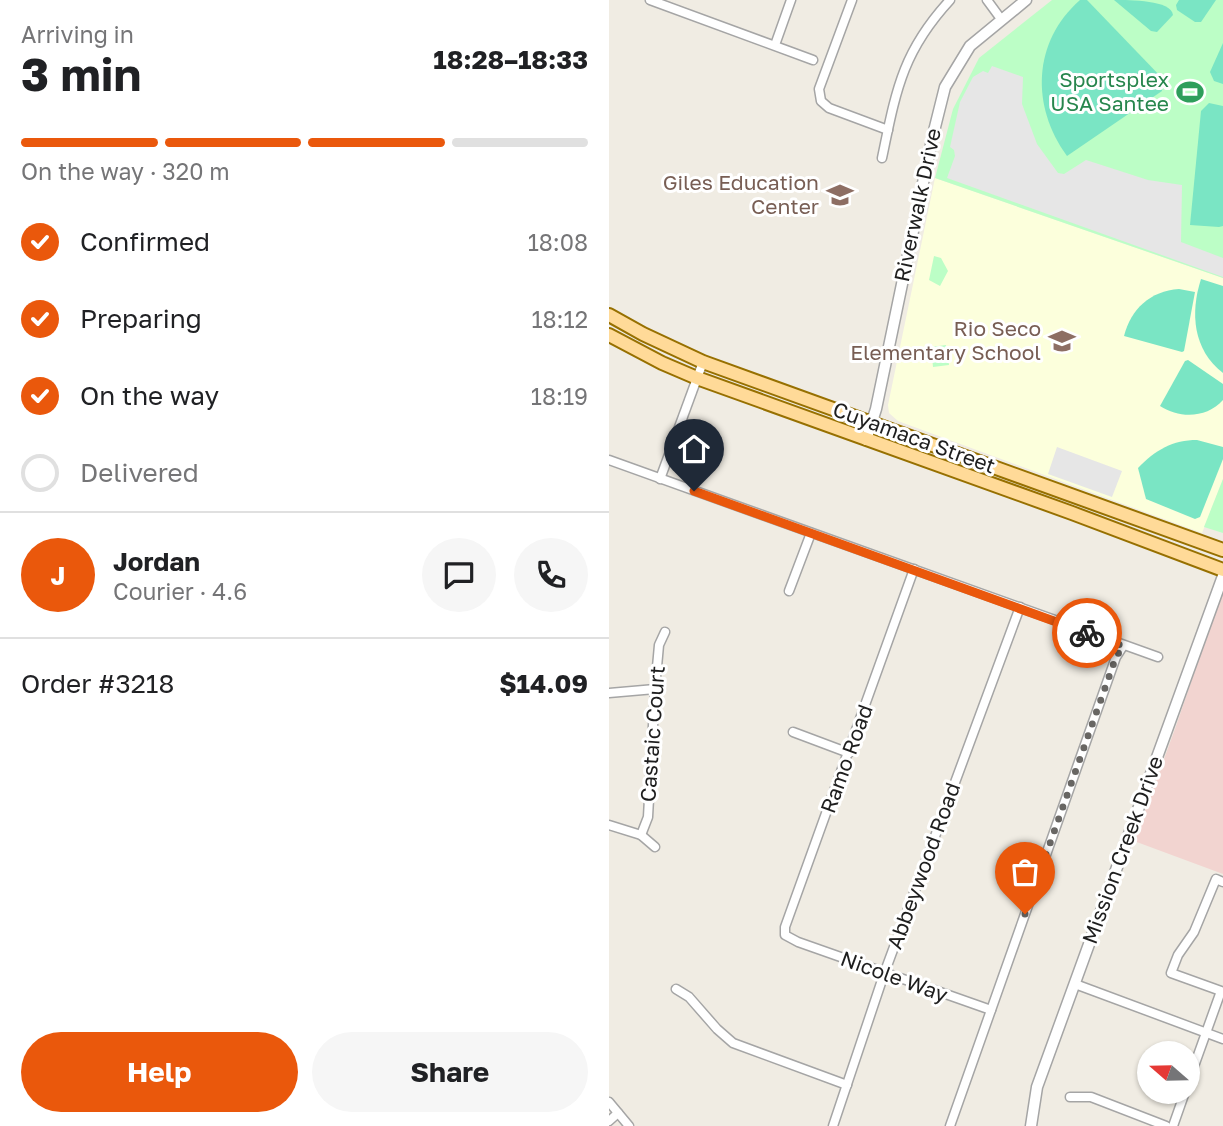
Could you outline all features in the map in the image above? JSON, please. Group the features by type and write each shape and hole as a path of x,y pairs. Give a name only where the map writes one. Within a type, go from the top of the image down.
{"main road":[{"name":"Cuyamaca Street","path":"609,315 654,340 703,362 1223,550"},
{"name":"Cuyamaca Street","path":"609,335 697,379 1114,528 1223,570"},
{"path":"1114,528 1121,512"}],"street":[{"path":"650,0 813,60"},
{"path":"775,45 791,0"},
{"path":"852,0 819,89 821,101 829,108 888,130"},
{"path":"882,158 904,68 919,38 950,0"},
{"path":"987,0 1001,19"},
{"name":"Riverwalk Drive","path":"866,440 872,423 945,87 970,46 1026,0"},
{"path":"660,479 703,362"},
{"path":"609,460 1158,657"},
{"path":"789,591 811,533"},
{"name":"Ramo Road","path":"798,942 785,935 785,927 914,569"},
{"name":"Mission Creek Drive","path":"1031,1126 1037,1087 1223,576"},
{"name":"Abbeywood Road","path":"833,1126 884,974 1020,607"},
{"name":"Castaic Court","path":"641,835 647,817 659,645 665,632"},
{"path":"950,1126 1116,657 1123,646"},
{"path":"609,693 655,688"},
{"path":"793,732 849,753"},
{"path":"609,825 641,835 655,847"},
{"path":"1201,1046 1222,991 1171,973 1178,955 1194,932 1216,879 1223,882"},
{"name":"Nicole Way","path":"798,942 991,1010"},
{"path":"1075,984 1223,1039"},
{"path":"676,989 689,997 733,1043 847,1085"},
{"path":"1070,1097 1091,1097 1166,1126"},
{"path":"609,1102 629,1126"},
{"path":"1173,1126 1181,1104"},
{"path":"609,1121 618,1113"}],"shaded area":[{"path":"992,66 1023,77 1022,104 1037,144 1058,173 1064,174 1086,160 1148,180 1182,185 1181,242 1223,258 1223,277 947,178 955,156 950,147 960,102 973,77 983,71 988,73"},
{"name":"Rio Seco Elementary School","path":"935,178 1223,278 1223,479 1202,533 898,421 889,413 888,405"},
{"path":"1057,447 1122,471 1112,497 1048,474"},
{"path":"1223,589 1223,874 1134,841"}],"green space":[{"path":"1052,0 1223,0 1223,278 935,178 953,109 979,58"},
{"path":"1080,0 1087,0 1163,79 1162,91 1067,156 1047,117 1042,75 1045,55 1053,35 1064,17"},
{"path":"1114,0 1158,4 1171,10 1173,15 1157,32 1151,31"},
{"path":"1179,0 1216,0 1201,22 1195,22 1177,10"},
{"path":"1223,43 1223,84 1214,81 1210,72"},
{"path":"1209,103 1223,106 1223,226 1219,227 1190,225 1201,111"},
{"path":"934,256 941,258 948,271 940,286 929,280"},
{"path":"1201,279 1223,286 1223,373 1205,353 1197,330 1196,305"},
{"path":"1179,289 1195,292 1184,351 1124,336 1131,318 1143,303 1159,293"},
{"path":"946,345 949,365 933,367 931,347"},
{"path":"1188,360 1223,384 1223,400 1209,410 1193,415 1176,413 1160,406"},
{"path":"1197,440 1223,447 1223,459 1200,517 1195,519 1146,499 1138,468 1165,447"},
{"path":"1223,479 1223,533 1204,527"}],"way so far":[{"path":"1025,914 1116,657 1123,646 1087,633"}],"place":[{"name":"Sportsplex USA Santee","path":"1190,92"},
{"name":"Giles Education Center","path":"840,195"},
{"name":"Rio Seco Elementary School","path":"1062,341"}],"route":[{"path":"694,491 1087,633"}]}
